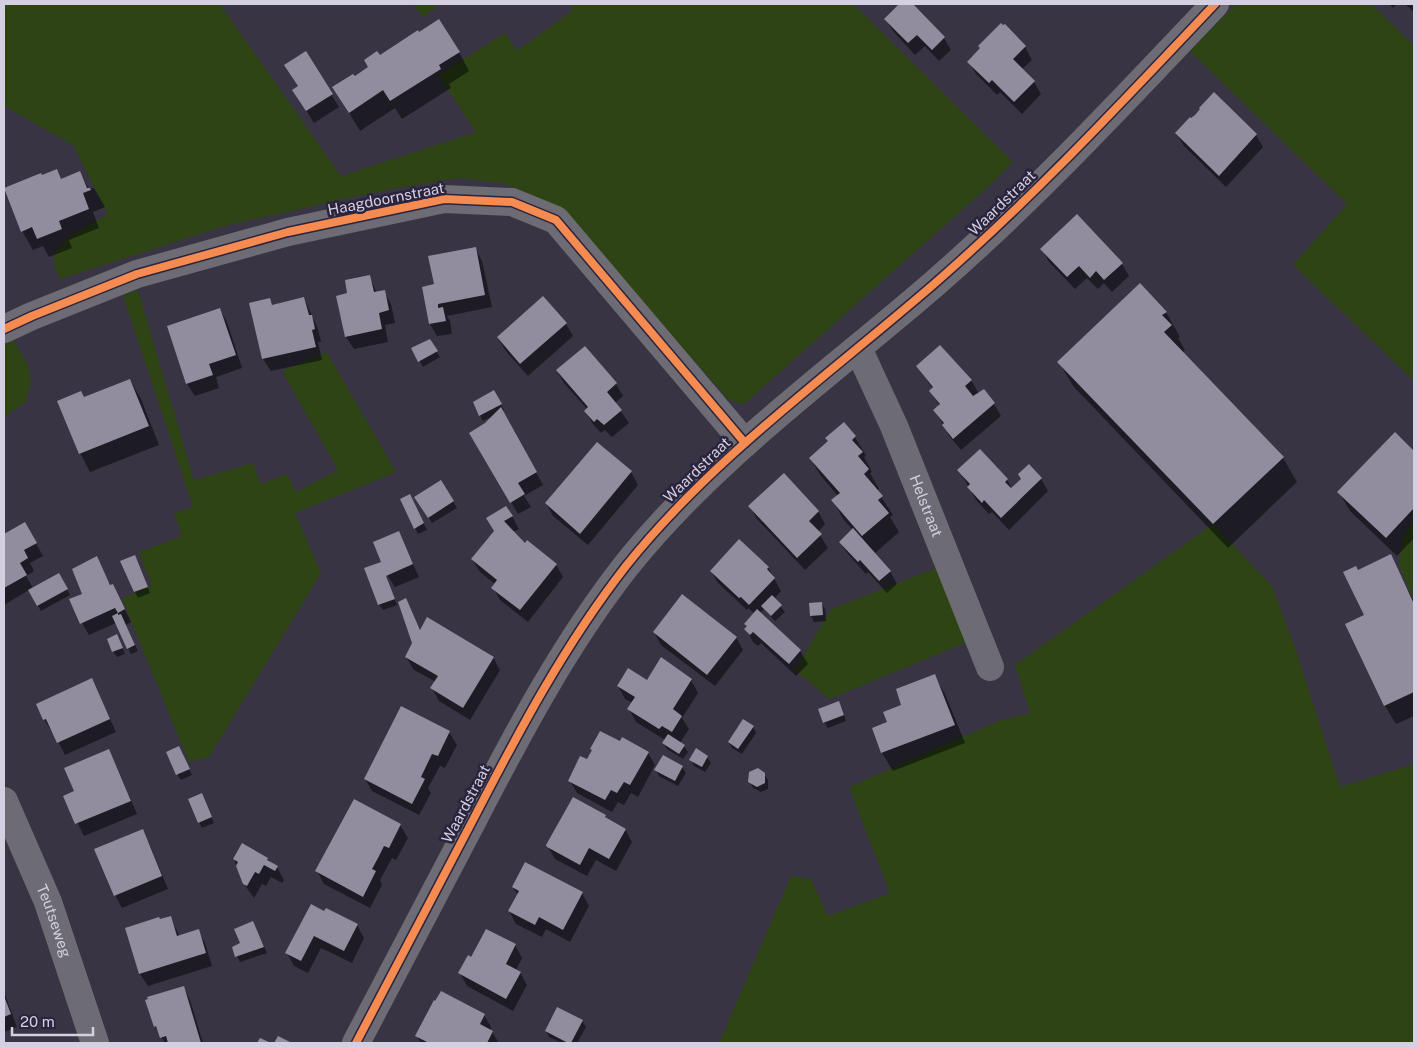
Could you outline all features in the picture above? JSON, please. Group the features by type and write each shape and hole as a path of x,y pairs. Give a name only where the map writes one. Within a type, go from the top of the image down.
{"street":[{"name":"Waardstraat","path":"356,1043 519,732 569,646 632,559 678,507 745,443 933,285 1008,218 1092,134 1215,4"},
{"name":"Haagdoornstraat","path":"4,329 137,274 288,232 444,199 512,202 556,220 745,443"},
{"name":"Helstraat","path":"858,348 894,426 990,668"},
{"name":"Teutseweg","path":"4,801 48,902 94,1043"}],"green space":[{"path":"4,4 220,4 341,176 476,132 438,75 505,33 517,51 573,10 569,4 853,4 1013,162 989,186 744,404 729,400 572,223 545,201 503,183 458,178 386,190 228,225 60,279 54,263 57,250 69,238 108,214 73,145 6,107 4,103"},
{"path":"413,4 440,4 423,17"},
{"path":"1236,4 1371,4 1414,46 1414,381 1293,265 1347,204 1190,51"},
{"path":"138,290 194,480 253,463 260,484 287,474 296,492 338,470 282,371 327,352 396,472 295,513 321,573 209,757 189,762 122,599 152,585 139,552 182,536 174,513 193,507 123,296"},
{"path":"11,336 28,365 31,381 26,402 4,417 4,339"},
{"path":"1414,519 1414,601 1399,565 1403,537"},
{"path":"1213,524 1272,586 1296,650 1340,787 1414,764 1414,1043 719,1043 791,876 811,879 828,916 890,893 849,787 1001,720 1030,713 1015,665"},
{"path":"941,566 970,641 829,699 795,670 831,609"}],"building":[{"path":"899,4 913,4 945,37 932,50 917,35 908,43 884,19"},
{"path":"439,19 460,52 439,65 441,69 390,101 383,90 349,113 332,87 353,74 355,76 368,67 364,60 377,51 380,55 418,30 419,32"},
{"path":"1001,23 1005,24 1026,46 1013,59 1035,81 1014,102 992,80 989,83 967,62 980,48 978,46"},
{"path":"306,51 333,94 306,111 292,90 298,86 284,65"},
{"path":"1214,92 1257,134 1219,176 1175,133 1190,117 1195,115"},
{"path":"57,169 61,179 80,171 87,188 91,190 83,193 89,209 59,221 62,229 37,239 32,227 21,232 4,188 41,173 42,175"},
{"path":"1077,214 1123,263 1104,280 1096,271 1090,278 1079,266 1067,277 1040,249"},
{"path":"476,247 485,295 438,304 438,308 443,307 446,321 429,324 422,287 434,284 428,256"},
{"path":"370,275 374,292 385,290 389,310 379,313 382,329 345,337 336,296 347,293 345,280"},
{"path":"1140,283 1167,312 1162,315 1172,325 1164,332 1284,457 1213,524 1057,362"},
{"path":"543,296 567,323 520,364 497,337"},
{"path":"304,297 309,315 312,315 315,329 312,330 316,347 262,359 249,303 270,298 272,305"},
{"path":"220,308 236,355 209,364 213,375 186,384 167,326"},
{"path":"430,339 438,351 418,362 411,348"},
{"path":"940,345 972,380 965,386 973,396 984,389 995,403 953,439 942,425 944,423 933,410 940,404 929,391 933,387 916,366"},
{"path":"585,346 617,383 607,392 622,410 604,425 597,419 594,422 584,411 588,407 556,370"},
{"path":"130,379 149,426 79,454 57,401 81,391 84,397"},
{"path":"494,390 502,404 479,416 473,402"},
{"path":"501,407 537,472 518,483 525,494 510,503 469,433 485,423"},
{"path":"844,422 856,436 852,440 863,452 858,456 869,469 864,474 883,496 878,500 889,513 862,536 831,500 840,493 809,458 828,441 825,438"},
{"path":"1395,432 1414,451 1414,508 1386,538 1337,492"},
{"path":"597,442 632,471 580,534 545,503"},
{"path":"980,449 1008,479 1005,482 1011,488 1021,479 1018,474 1029,464 1042,478 1001,518 984,500 982,503 967,487 970,484 957,470"},
{"path":"784,473 819,511 809,521 822,534 797,558 748,506"},
{"path":"441,480 454,501 428,518 414,497"},
{"path":"410,494 424,523 414,529 400,499"},
{"path":"506,506 513,516 504,521 525,543 527,540 557,564 520,610 491,588 497,580 471,559 494,531 486,518"},
{"path":"25,522 37,543 24,550 28,558 20,563 27,575 4,588 4,534"},
{"path":"853,528 891,571 879,581 860,560 858,562 839,542"},
{"path":"399,531 413,564 386,576 395,599 378,605 364,568 381,562 373,542"},
{"path":"739,539 769,567 767,569 775,578 749,605 710,571"},
{"path":"1391,554 1414,604 1414,692 1384,706 1345,624 1364,615 1343,572 1356,566 1358,570"},
{"path":"135,555 148,587 134,592 120,561"},
{"path":"97,556 110,585 113,584 125,609 118,613 115,608 80,624 69,599 82,594 72,569"},
{"path":"59,573 68,589 37,606 28,590"},
{"path":"682,594 737,637 707,675 653,632"},
{"path":"772,595 782,605 771,616 761,606"},
{"path":"406,598 420,630 427,617 494,657 463,708 430,688 438,676 405,657 412,643 398,602"},
{"path":"822,602 823,615 810,616 809,603"},
{"path":"757,609 801,650 789,664 753,632 750,635 744,629 747,626 744,624"},
{"path":"118,613 118,615 121,614 135,645 127,649 112,616"},
{"path":"117,634 123,648 112,652 107,639"},
{"path":"661,657 692,679 673,709 682,716 672,732 662,726 659,729 627,709 635,697 617,686 628,668 647,680"},
{"path":"935,674 955,725 881,753 872,728 887,722 883,712 901,705 896,689"},
{"path":"92,678 110,719 57,743 46,719 43,720 36,704"},
{"path":"839,701 844,715 823,723 818,709"},
{"path":"401,706 450,731 438,756 432,754 421,777 425,779 412,804 364,779"},
{"path":"743,719 754,726 738,749 728,742"},
{"path":"600,731 620,741 622,737 649,752 630,785 624,782 617,793 611,790 605,800 568,781 580,756 587,759"},
{"path":"668,734 685,745 679,754 662,743"},
{"path":"179,746 190,769 176,775 166,752"},
{"path":"696,748 708,756 702,767 689,760"},
{"path":"109,749 131,801 75,824 63,796 74,791 64,768"},
{"path":"663,755 683,766 675,781 654,770"},
{"path":"758,768 765,773 765,783 757,787 748,782 749,772"},
{"path":"202,793 212,817 198,823 188,799"},
{"path":"573,797 606,815 605,817 626,829 609,859 589,848 580,865 547,847 546,845"},
{"path":"354,799 401,824 389,848 384,846 372,869 376,871 363,897 315,871"},
{"path":"143,829 162,876 114,896 94,849"},
{"path":"242,843 278,866 275,871 264,865 259,874 255,872 247,886 243,884 236,866 238,862 233,859"},
{"path":"525,862 583,892 563,930 539,917 535,925 508,911 519,891 512,887"},
{"path":"311,904 324,911 326,908 358,924 344,951 314,936 301,961 285,953"},
{"path":"171,916 177,936 199,929 206,953 139,974 125,928 159,917 160,919"},
{"path":"253,921 264,947 235,957 232,947 240,943 234,929"},
{"path":"486,929 516,944 506,964 521,972 506,999 458,973 468,955 471,957"},
{"path":"184,986 201,1043 168,1043 166,1036 160,1038 156,1026 154,1027 145,1000 148,999 147,997"},
{"path":"441,991 485,1014 480,1024 493,1031 487,1043 429,1043 415,1036 434,1000"},
{"path":"4,996 11,1014 4,1017"},
{"path":"557,1007 583,1020 571,1043 545,1031"},
{"path":"278,1036 292,1043 274,1043"},
{"path":"260,1038 271,1043 257,1043"}],"cycle path":[{"path":"356,1043 491,785 544,689 583,626 626,566 660,526 734,453 773,418 934,284 1007,217 1078,147 1215,4"},
{"path":"4,329 137,274 288,232 444,199 512,202 556,220 745,443"}]}
